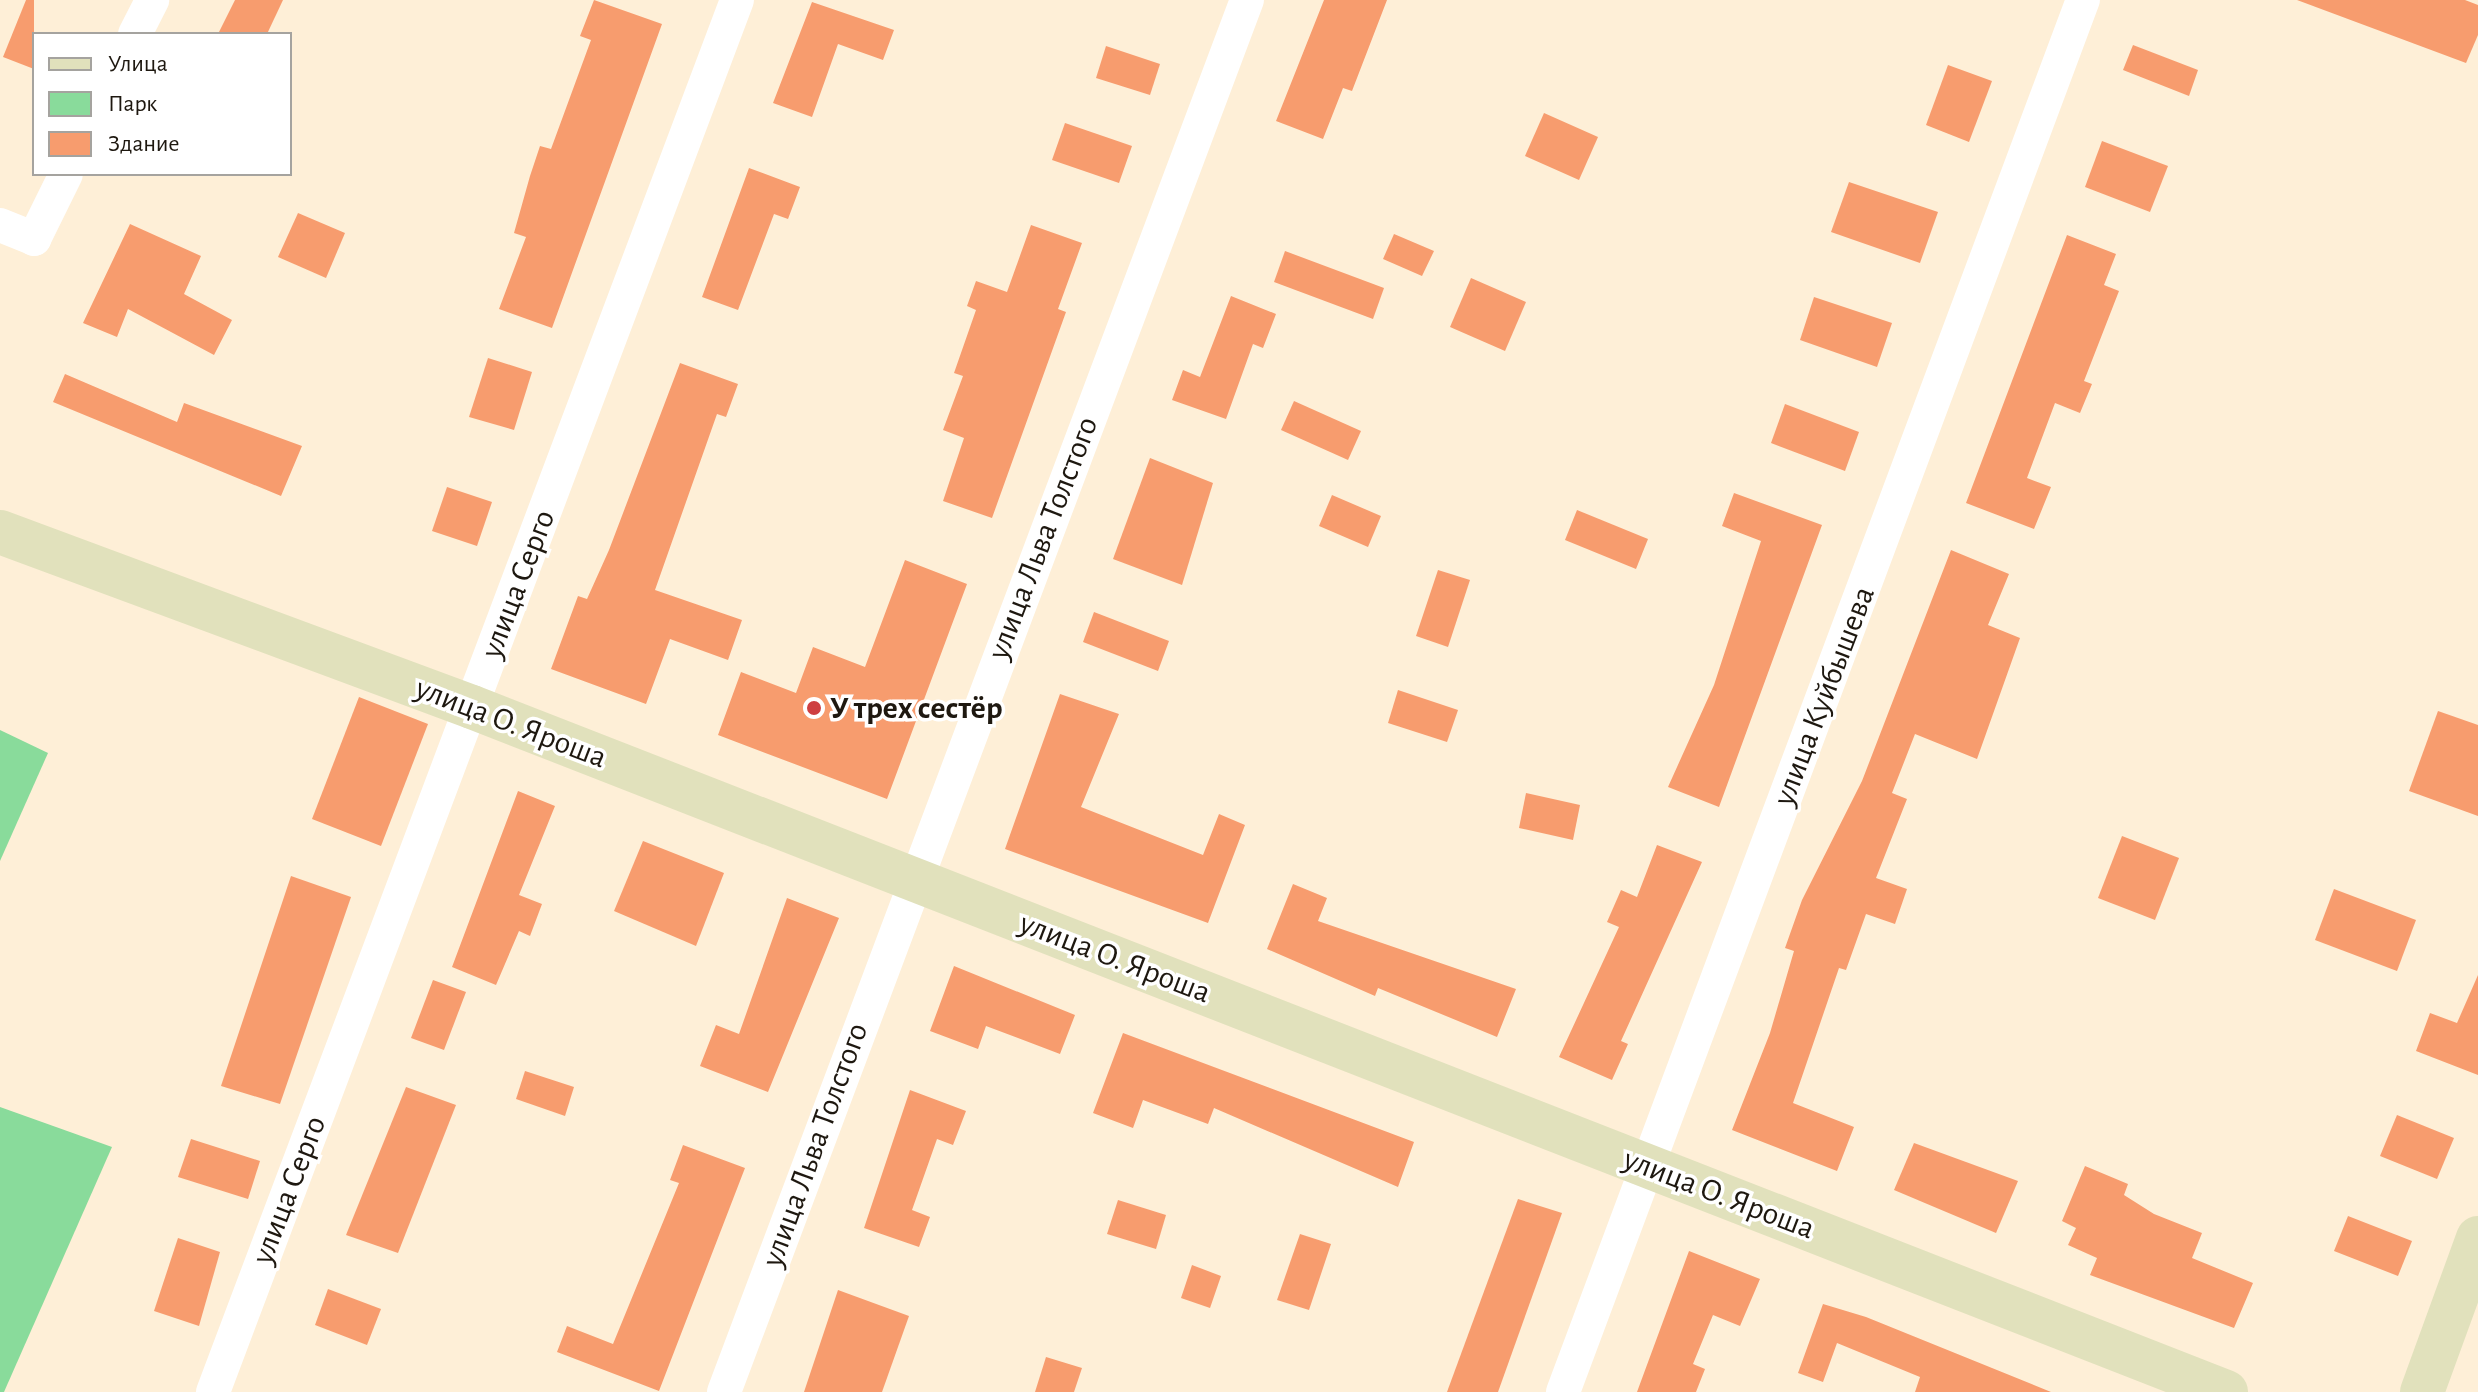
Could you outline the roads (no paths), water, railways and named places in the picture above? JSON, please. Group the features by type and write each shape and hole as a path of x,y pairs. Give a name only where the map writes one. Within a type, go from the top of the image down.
{"main road":[{"name":"улица О. Яроша","path":"0,532 472,707 2226,1392"},
{"path":"2422,1392 2478,1238"}],"street":[{"path":"136,32 152,0"},
{"name":"улица Серго","path":"213,1392 737,0"},
{"name":"улица Льва Толстого","path":"724,1392 913,879 1247,0"},
{"name":"улица Куйбышева","path":"1563,1392 2083,0"},
{"path":"0,225 34,239 65,176"}],"place":[{"name":"У трех сестёр","path":"814,708"}]}
